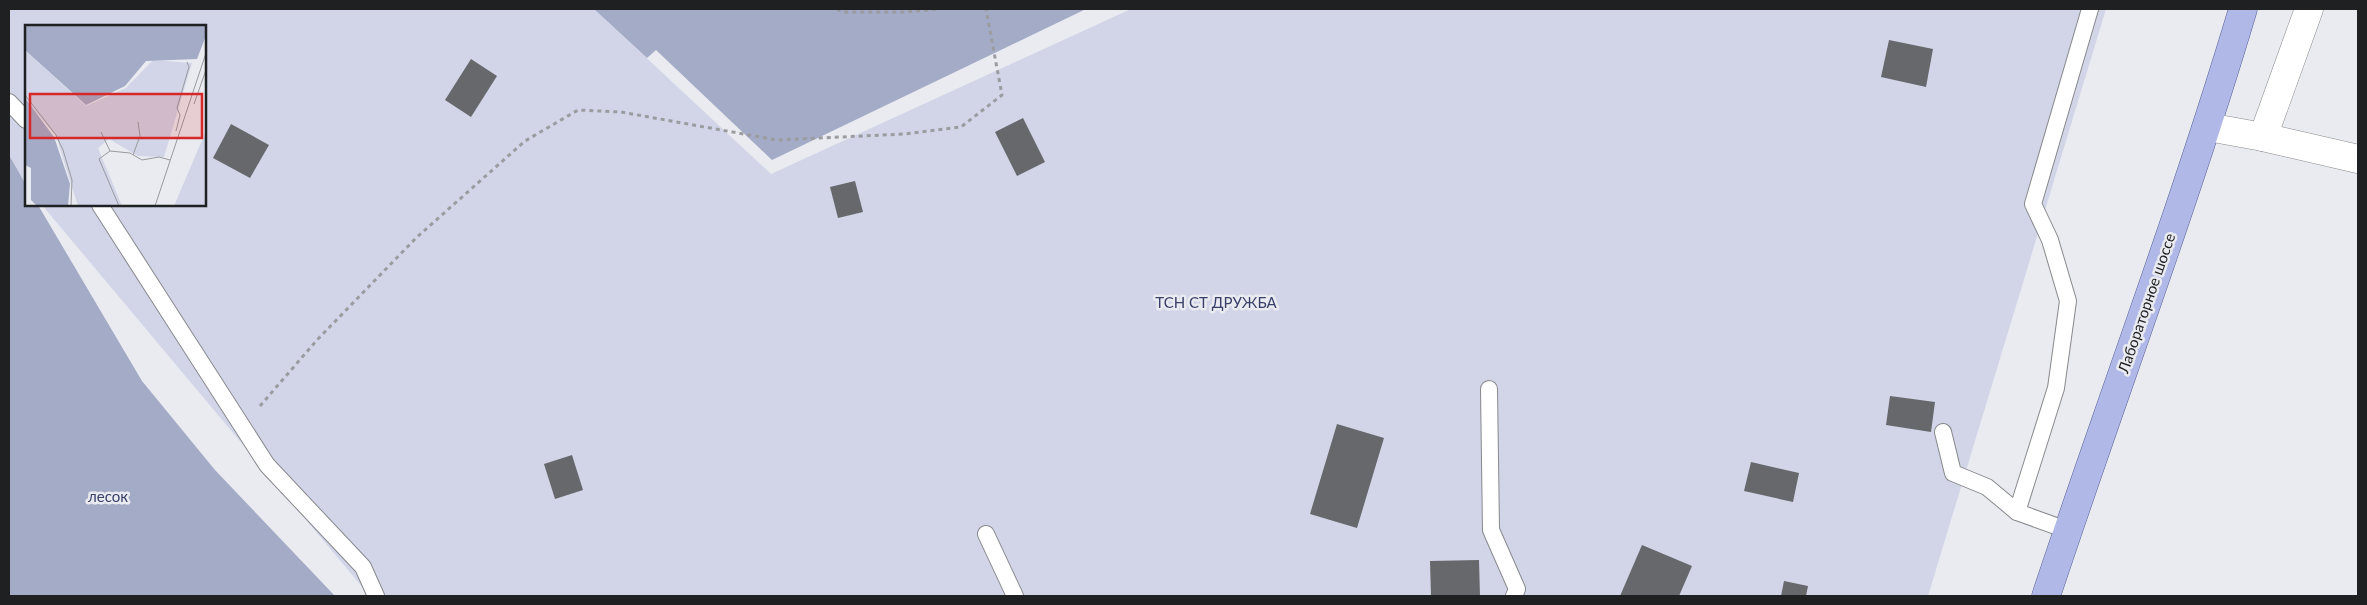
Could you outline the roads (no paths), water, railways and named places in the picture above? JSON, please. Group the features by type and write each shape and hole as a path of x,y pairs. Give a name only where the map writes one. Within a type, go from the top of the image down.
{"main road":[{"name":"Лабораторное шоссе","path":"2046,596 2067,530 2208,126 2243,9"}],"street":[{"path":"2263,136 2308,9"},
{"path":"2208,126 2263,136 2358,159"}],"lane":[{"path":"2017,512 2056,388 2068,300 2050,240 2033,204 2090,9"},
{"path":"9,102 25,119"},
{"path":"101,206 267,465 363,567 376,596"},
{"path":"1488,389 1491,530 1517,589 1514,596"},
{"path":"1944,432 1953,473 1987,487 2017,512 2067,530"},
{"path":"986,534 1015,596"}],"park label":[{"name":"ТСН СТ ДРУЖБА","path":"1216,302"},
{"name":"лесок","path":"108,496"}]}
